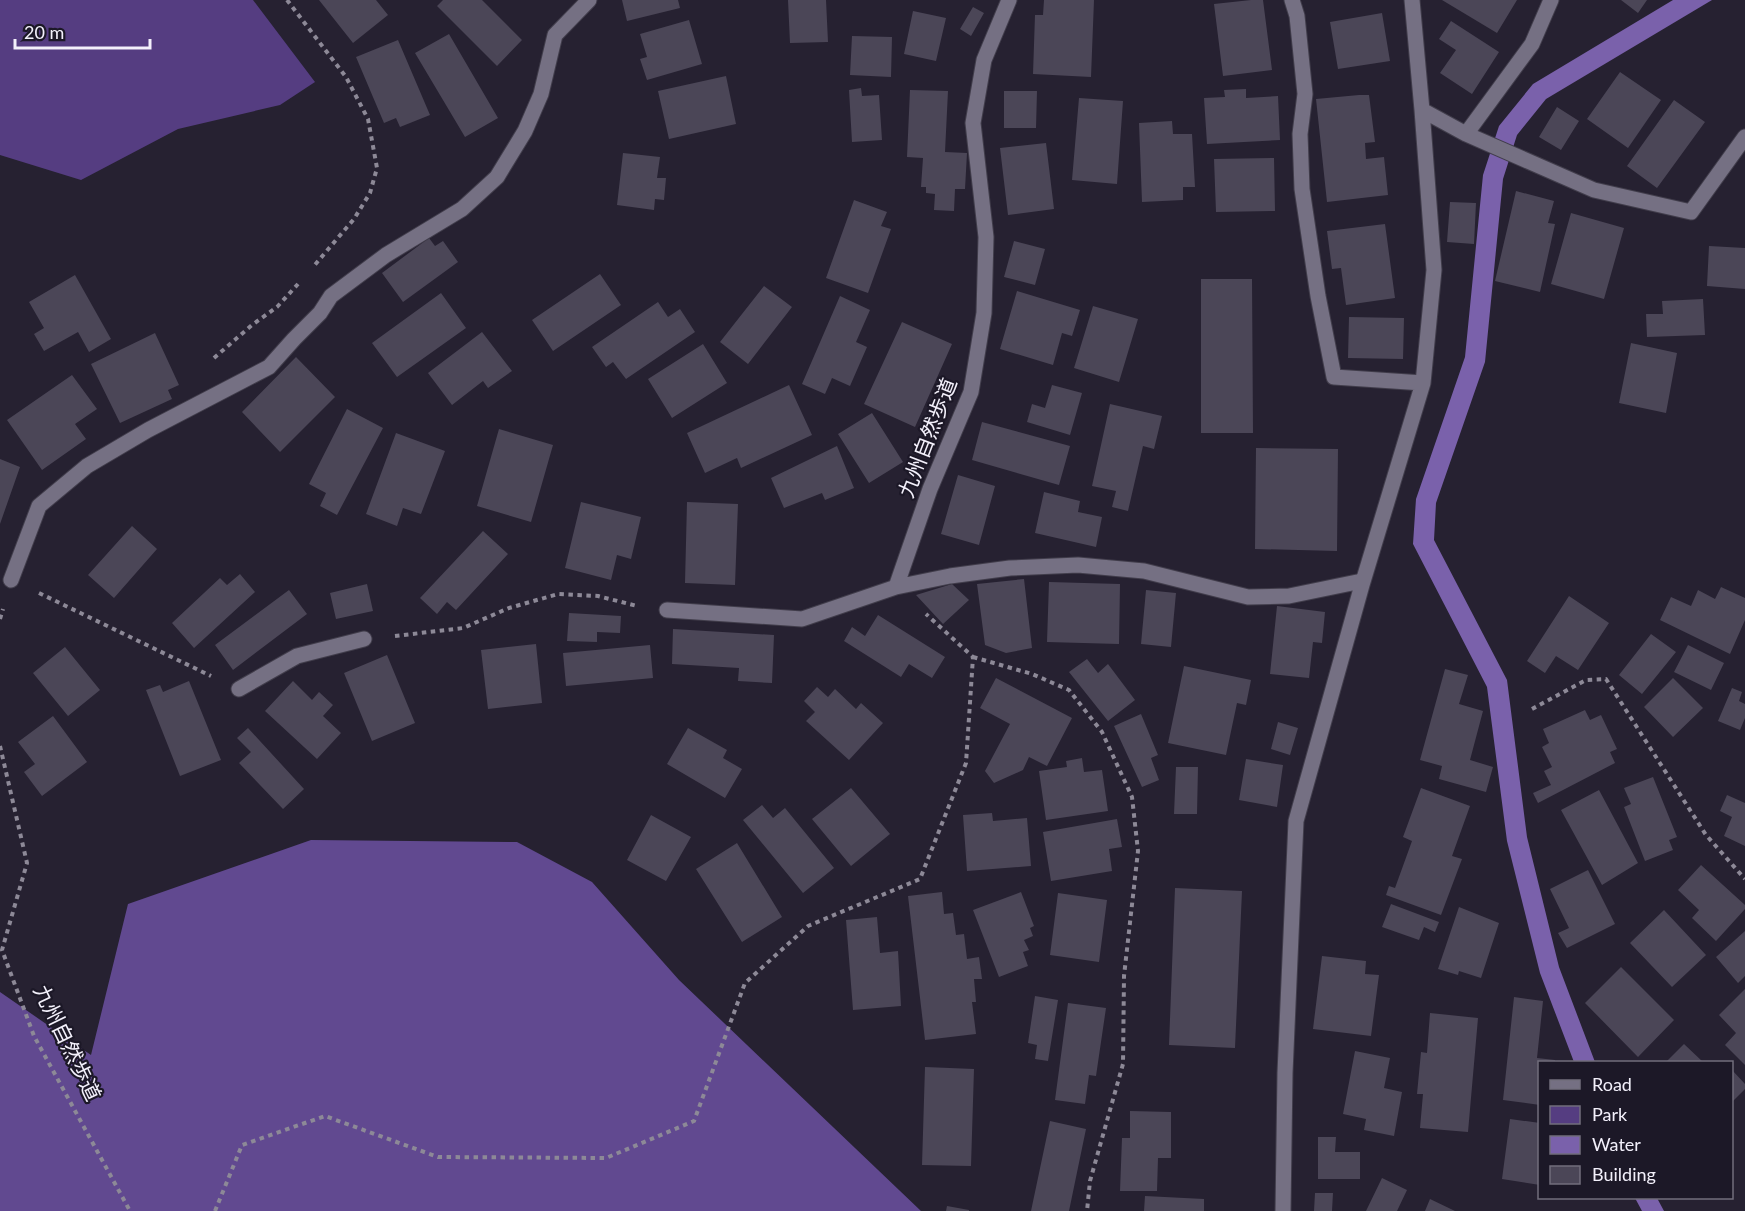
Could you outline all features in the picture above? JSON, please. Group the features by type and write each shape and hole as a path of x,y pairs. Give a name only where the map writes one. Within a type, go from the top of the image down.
{"street":[{"path":"11,580 39,506 87,466 148,430 269,367 320,313 331,296 386,255 462,209 497,177 525,131 541,94 555,35 589,0"},
{"name":"九州自然歩道","path":"896,587 930,489 970,392 984,313 986,237 973,123 984,60 1009,0"},
{"path":"1292,0 1297,16 1305,94 1300,134 1302,189 1318,297 1334,377 1423,383"},
{"path":"1283,1211 1285,1074 1296,821 1362,585 1423,383 1434,270 1413,0"},
{"path":"1466,134 1532,44 1551,0"},
{"path":"1422,110 1466,134 1594,189 1691,212 1745,137"},
{"path":"668,610 802,619 896,587 950,576 1010,568 1078,564 1144,571 1248,597 1289,596 1357,582 1362,585"},
{"path":"239,689 297,656 364,639"}],"path":[{"path":"287,0 346,77 368,119 377,168 370,193 354,219 312,269"},
{"path":"194,405 203,368 252,325 277,307 305,277"},
{"path":"11,580 239,689"},
{"path":"896,587 973,657 1032,674 1069,690 1102,732 1132,797 1138,851 1124,976 1123,1064 1089,1181 1087,1211"},
{"path":"364,639 464,628 509,608 558,594 598,596 632,605 668,610"},
{"path":"215,1211 242,1144 324,1116 438,1157 606,1158 694,1121 744,982 808,926 920,879 966,763 973,657"},
{"path":"1532,709 1586,680 1606,679 1706,835 1745,879"},
{"name":"九州自然歩道","path":"0,746 27,863 2,950 34,1036 130,1211"}],"green space":[{"path":"0,0 253,0 315,82 280,105 178,129 81,180 0,155"}],"shaded area":[{"path":"311,840 517,842 592,882 679,980 921,1211 0,1211 0,992 91,1055 128,904"}],"water":[{"path":"1673,0 1712,0 1546,99 1517,135 1503,179 1485,362 1436,503 1434,540 1507,680 1527,837 1559,967 1595,1061 1574,1061 1540,973 1507,841 1487,687 1413,544 1416,499 1465,357 1483,175 1499,126 1533,84"},
{"path":"1636,1199 1658,1199 1664,1211 1642,1211"}],"building":[{"path":"319,0 376,0 388,15 353,43"},
{"path":"443,0 482,0 522,40 497,66 437,6"},
{"path":"622,0 678,0 680,8 627,21"},
{"path":"788,0 826,0 828,42 790,43"},
{"path":"1044,0 1094,0 1091,77 1033,74 1035,15 1043,15"},
{"path":"1263,0 1272,70 1223,76 1214,4"},
{"path":"1442,0 1517,0 1497,33"},
{"path":"1621,0 1647,0 1638,13"},
{"path":"973,7 984,13 971,36 960,29"},
{"path":"913,11 946,18 936,61 904,54"},
{"path":"1382,13 1390,61 1338,69 1330,22"},
{"path":"689,20 702,64 647,80 640,59 647,57 640,34"},
{"path":"1451,21 1499,52 1472,94 1440,73 1456,50 1439,39"},
{"path":"449,34 498,118 465,137 415,53"},
{"path":"852,36 892,37 891,77 850,75"},
{"path":"398,40 430,115 400,127 396,118 384,123 356,57"},
{"path":"1620,72 1661,100 1628,148 1587,119"},
{"path":"726,76 736,124 669,139 658,91"},
{"path":"861,88 862,96 879,95 882,140 852,142 849,90"},
{"path":"1246,89 1246,98 1278,96 1280,140 1207,144 1204,98 1225,97 1224,90"},
{"path":"910,90 948,91 945,152 967,153 965,189 955,189 954,211 934,210 935,194 926,193 926,187 921,187 923,158 907,157"},
{"path":"1004,91 1037,91 1036,128 1004,128"},
{"path":"1369,95 1375,142 1365,143 1366,159 1384,157 1388,195 1327,202 1316,99"},
{"path":"1079,98 1123,101 1117,184 1072,180"},
{"path":"1674,100 1705,122 1657,188 1627,166"},
{"path":"1557,107 1579,121 1561,150 1539,137"},
{"path":"1172,121 1173,134 1192,134 1195,187 1183,187 1183,200 1142,202 1139,123"},
{"path":"1046,143 1054,209 1008,215 1000,148"},
{"path":"623,153 660,157 657,178 666,178 664,200 655,199 654,210 617,205"},
{"path":"1274,158 1275,211 1216,212 1214,159"},
{"path":"1516,191 1554,201 1548,223 1555,224 1540,292 1495,281"},
{"path":"854,200 887,212 881,226 891,229 868,293 826,278"},
{"path":"1450,202 1476,203 1474,244 1447,242"},
{"path":"1571,213 1624,228 1604,299 1551,284"},
{"path":"1385,224 1395,298 1346,305 1341,268 1332,269 1327,231"},
{"path":"429,238 435,246 443,241 458,262 403,302 382,273"},
{"path":"1014,241 1045,249 1035,285 1004,277"},
{"path":"1709,246 1745,248 1745,289 1707,286"},
{"path":"600,274 621,305 553,351 532,320"},
{"path":"75,275 111,339 89,352 78,332 44,351 34,334 44,328 29,302"},
{"path":"1201,279 1252,279 1253,433 1201,433"},
{"path":"764,286 792,307 748,364 720,342"},
{"path":"1017,291 1080,310 1072,336 1062,333 1053,365 1000,349"},
{"path":"441,293 466,328 397,377 372,343"},
{"path":"840,296 870,310 856,342 867,347 850,386 832,378 825,394 802,384"},
{"path":"1703,299 1705,335 1647,337 1646,314 1663,314 1662,301"},
{"path":"658,302 668,317 680,309 695,332 626,379 613,362 606,367 592,347"},
{"path":"1093,306 1138,319 1119,382 1074,368"},
{"path":"1349,317 1404,318 1403,359 1348,358"},
{"path":"902,322 952,344 915,427 864,404"},
{"path":"482,332 512,371 488,388 483,381 452,405 428,373"},
{"path":"155,333 179,385 168,390 172,399 120,423 91,364"},
{"path":"1631,343 1677,353 1666,413 1619,403"},
{"path":"703,344 727,383 672,418 648,379"},
{"path":"296,357 335,397 280,452 242,412"},
{"path":"72,375 97,409 75,424 86,439 42,470 7,420"},
{"path":"789,385 812,435 741,468 737,458 705,473 687,433"},
{"path":"1052,385 1082,393 1070,435 1027,422 1032,404 1045,408"},
{"path":"1110,404 1162,416 1154,449 1143,446 1128,511 1112,507 1116,491 1092,486"},
{"path":"347,409 383,428 337,515 320,506 326,493 309,484"},
{"path":"872,413 903,462 869,483 838,434"},
{"path":"982,422 1070,446 1059,485 972,460"},
{"path":"499,429 553,445 531,522 477,506"},
{"path":"396,433 445,451 421,514 403,508 397,526 366,514"},
{"path":"837,446 854,488 825,500 822,493 784,508 771,478"},
{"path":"1256,448 1338,449 1337,551 1255,549"},
{"path":"0,459 20,467 0,524"},
{"path":"958,475 995,486 979,545 941,534"},
{"path":"1044,492 1080,501 1078,512 1102,517 1096,547 1035,533"},
{"path":"581,502 641,517 631,559 617,555 611,580 565,568"},
{"path":"687,502 738,504 735,585 685,583"},
{"path":"132,526 157,549 114,598 88,575"},
{"path":"483,531 508,554 456,610 447,602 437,614 420,598"},
{"path":"240,574 255,592 194,648 172,623 220,578 227,585"},
{"path":"1024,579 1032,648 1006,653 985,645 977,584"},
{"path":"1049,582 1120,584 1119,644 1047,642"},
{"path":"367,584 373,611 336,619 330,593"},
{"path":"952,584 969,600 943,624 916,595"},
{"path":"1721,587 1745,598 1745,620 1730,654 1660,620 1671,597 1691,606 1698,590 1715,599"},
{"path":"289,590 307,614 233,670 215,645"},
{"path":"1146,590 1176,593 1171,647 1141,644"},
{"path":"1569,596 1609,623 1578,670 1556,656 1545,673 1527,661"},
{"path":"1277,606 1325,612 1322,643 1313,642 1309,678 1270,674"},
{"path":"569,613 621,616 620,633 597,632 597,642 567,641"},
{"path":"878,615 945,657 932,678 909,664 901,677 844,641 852,627 865,636"},
{"path":"673,629 774,635 772,683 738,681 739,668 672,664"},
{"path":"1651,634 1676,652 1642,694 1619,675"},
{"path":"536,644 542,703 488,709 481,650"},
{"path":"650,645 653,678 566,686 563,653"},
{"path":"1688,645 1724,663 1711,690 1674,672"},
{"path":"65,647 100,690 68,716 33,673"},
{"path":"387,655 415,723 372,741 344,673"},
{"path":"1087,659 1098,673 1108,664 1135,700 1108,721 1069,672"},
{"path":"1184,666 1251,680 1246,705 1237,703 1226,755 1168,743"},
{"path":"1445,669 1468,675 1459,704 1483,711 1470,760 1493,767 1486,792 1439,779 1442,766 1420,760"},
{"path":"996,678 1072,718 1047,766 1029,757 1023,770 994,783 985,771 1010,724 980,708"},
{"path":"1673,678 1703,708 1673,737 1644,707"},
{"path":"189,681 221,760 180,776 146,690 160,685 163,692"},
{"path":"293,681 312,700 319,692 333,705 323,716 341,733 317,759 265,711"},
{"path":"817,687 828,697 835,689 856,709 861,703 883,723 849,760 806,721 815,712 804,701"},
{"path":"1732,688 1742,692 1739,701 1745,704 1745,718 1740,730 1718,721"},
{"path":"1585,710 1590,720 1601,715 1617,749 1610,752 1615,763 1538,803 1533,793 1551,785 1544,771 1552,767 1542,747 1549,743 1543,729"},
{"path":"1141,714 1158,755 1151,758 1159,780 1142,787 1114,726"},
{"path":"53,716 87,762 42,796 24,772 35,764 18,742"},
{"path":"1278,722 1298,728 1290,755 1271,749"},
{"path":"248,728 304,789 283,809 239,763 251,752 237,738"},
{"path":"688,728 727,750 723,758 742,769 725,798 667,764"},
{"path":"1082,758 1084,772 1102,770 1108,811 1046,820 1039,771 1067,767 1066,761"},
{"path":"1246,759 1283,765 1277,807 1239,800"},
{"path":"1176,767 1198,767 1197,814 1174,814"},
{"path":"1653,777 1677,837 1669,840 1673,850 1645,861 1624,807 1631,804 1624,788"},
{"path":"851,788 890,834 851,866 812,819"},
{"path":"1421,788 1470,806 1452,856 1462,859 1441,915 1386,895 1389,886 1395,888 1412,841 1403,837"},
{"path":"1599,790 1638,863 1602,885 1561,810"},
{"path":"1727,795 1745,803 1745,846 1724,836 1732,817 1720,811"},
{"path":"762,805 773,818 785,808 834,868 803,893 743,820"},
{"path":"992,813 993,821 1027,818 1031,866 967,871 963,815"},
{"path":"651,815 691,837 666,881 627,860"},
{"path":"1117,819 1122,847 1109,849 1112,871 1051,881 1043,832"},
{"path":"737,843 782,917 742,942 696,869"},
{"path":"1701,865 1745,905 1745,909 1716,941 1692,918 1699,910 1678,890"},
{"path":"1588,870 1615,924 1567,948 1558,933 1569,928 1550,889"},
{"path":"1175,888 1242,891 1235,1048 1169,1045"},
{"path":"942,892 944,914 953,913 956,935 964,934 967,959 979,957 982,979 974,979 976,1002 972,1002 976,1034 925,1040 908,896"},
{"path":"1021,892 1034,926 1030,928 1033,936 1024,940 1029,950 1023,952 1028,966 999,977 973,910"},
{"path":"1058,893 1107,900 1099,962 1050,955"},
{"path":"1391,904 1439,922 1435,932 1424,927 1419,940 1382,927"},
{"path":"1459,907 1499,923 1481,978 1459,971 1458,975 1438,969"},
{"path":"1664,910 1706,955 1672,987 1630,943"},
{"path":"877,917 880,953 898,951 901,1006 853,1010 846,920"},
{"path":"1745,931 1745,976 1738,983 1716,957"},
{"path":"1322,956 1366,961 1365,974 1379,975 1371,1036 1313,1029"},
{"path":"1621,967 1674,1020 1638,1057 1585,1003"},
{"path":"1745,989 1745,1065 1725,1045 1736,1033 1719,1015"},
{"path":"1035,996 1058,1000 1048,1061 1035,1059 1037,1045 1028,1043"},
{"path":"1514,997 1543,1001 1537,1058 1555,1061 1538,1061 1538,1105 1503,1100"},
{"path":"1068,1003 1106,1008 1096,1076 1089,1075 1085,1104 1055,1100"},
{"path":"1430,1013 1478,1018 1468,1132 1420,1128 1423,1094 1417,1094 1421,1052 1427,1053"},
{"path":"1684,1044 1702,1061 1667,1061"},
{"path":"1355,1051 1390,1058 1384,1088 1402,1092 1394,1136 1364,1130 1366,1119 1343,1114"},
{"path":"925,1067 974,1069 971,1166 922,1165"},
{"path":"1733,1071 1745,1084 1745,1089 1733,1101"},
{"path":"1130,1111 1171,1112 1171,1158 1158,1158 1157,1191 1120,1191 1122,1138 1130,1138"},
{"path":"1510,1119 1538,1123 1538,1185 1502,1179"},
{"path":"1050,1121 1086,1129 1069,1211 1031,1211"},
{"path":"1318,1137 1336,1137 1335,1152 1360,1152 1360,1179 1318,1179"},
{"path":"1382,1178 1407,1190 1397,1211 1366,1211"},
{"path":"1315,1193 1333,1193 1332,1211 1314,1211"},
{"path":"1145,1196 1204,1199 1204,1211 1144,1211"},
{"path":"1430,1199 1455,1211 1425,1211"},
{"path":"947,1206 969,1210 969,1211 946,1211"}]}
